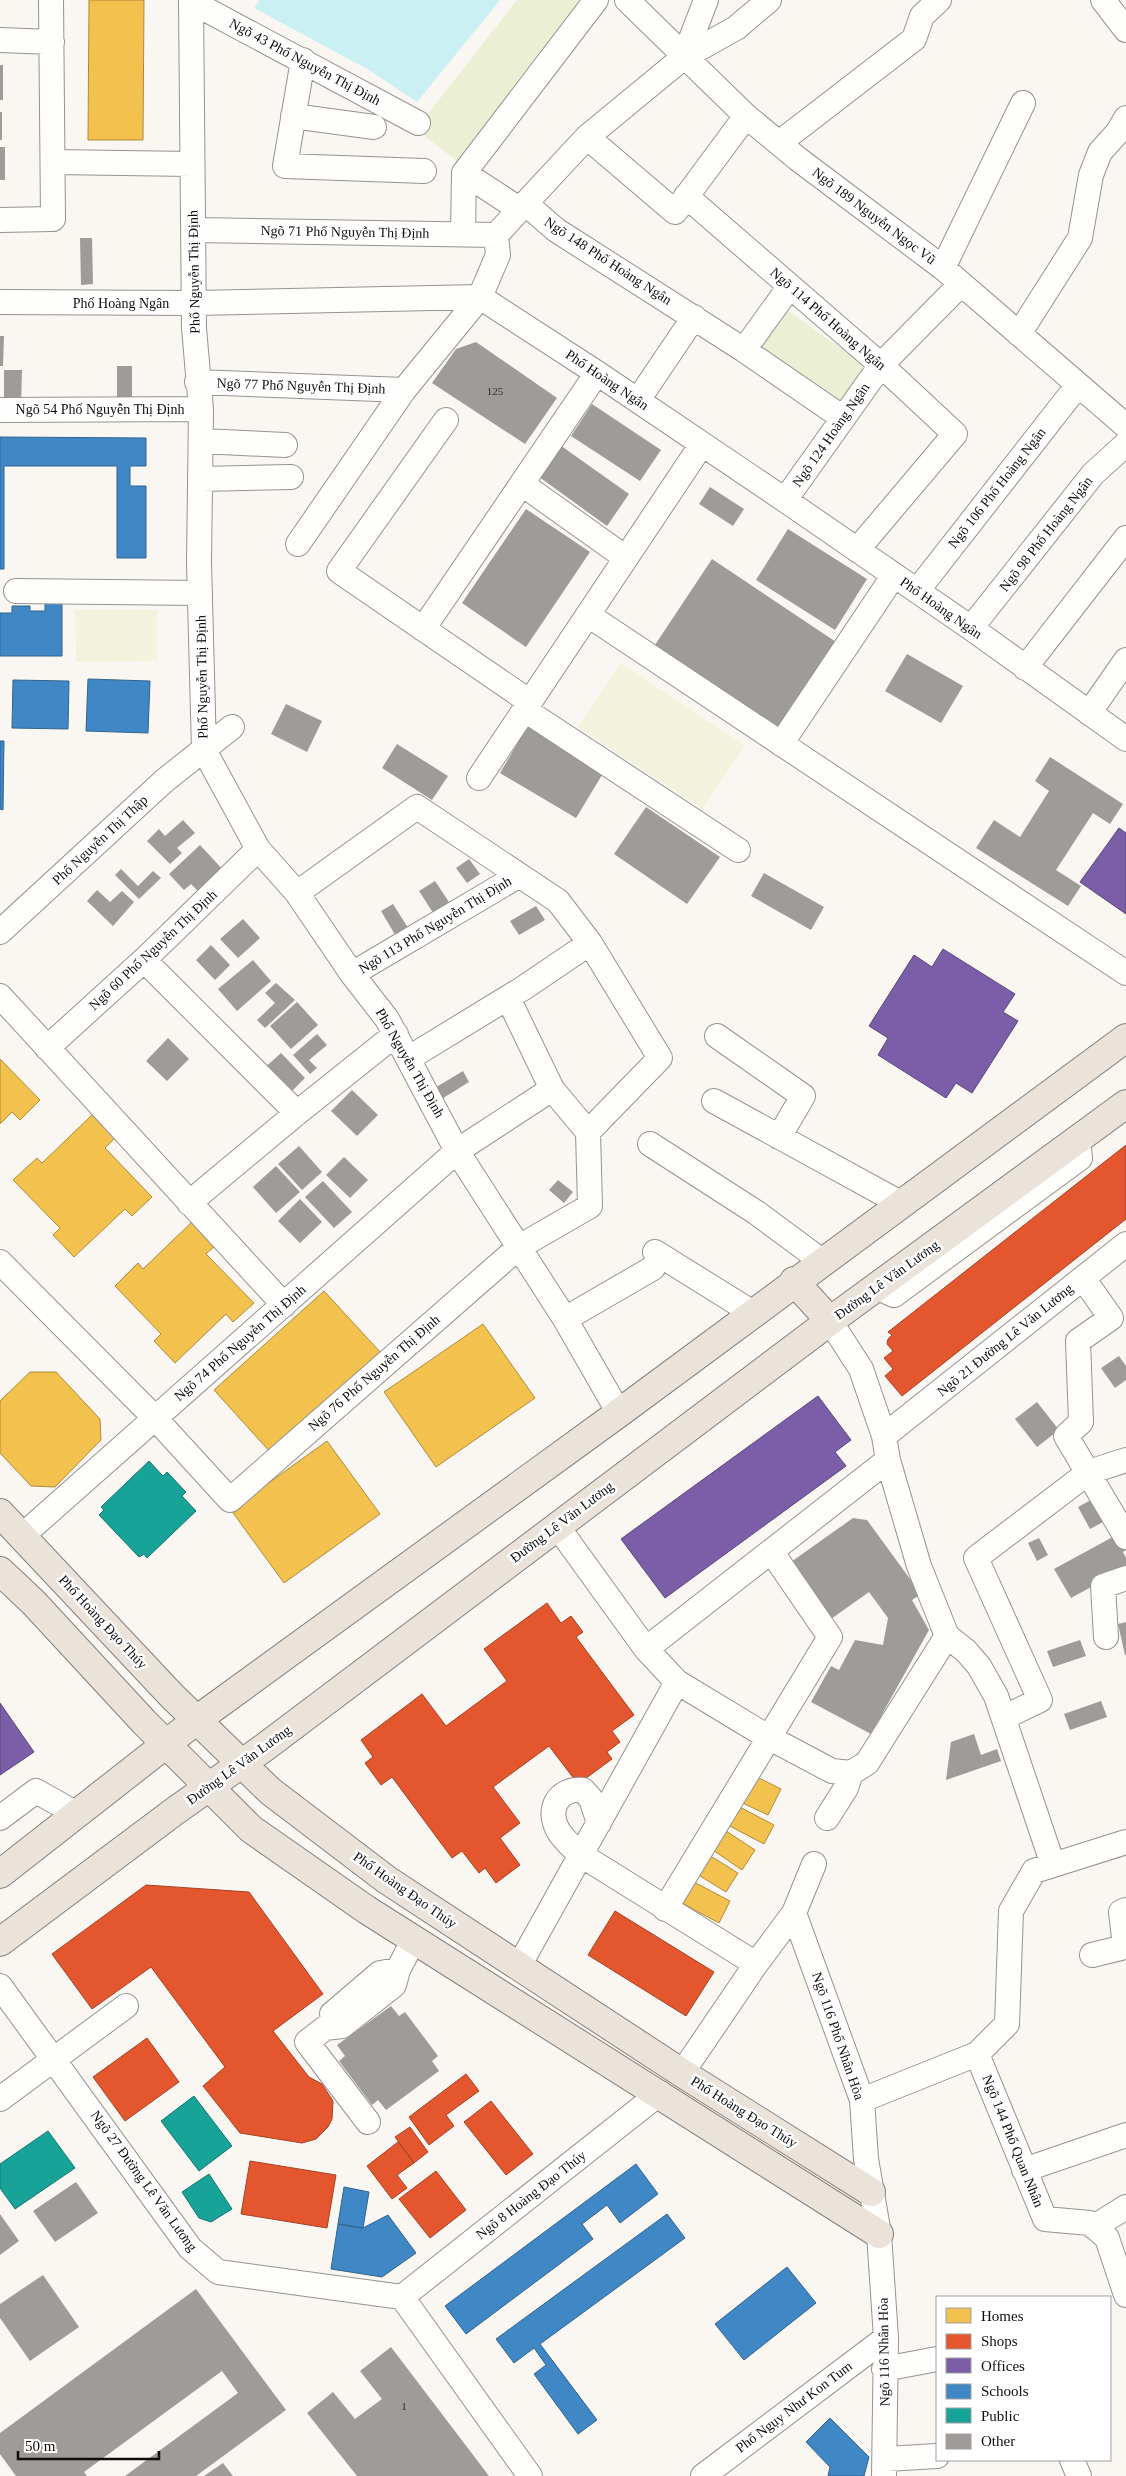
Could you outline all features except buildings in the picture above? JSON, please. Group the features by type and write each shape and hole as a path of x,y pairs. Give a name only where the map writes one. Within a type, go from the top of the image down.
{"main road":[{"path":"0,1874 198,1719 619,1413 1126,1038"},
{"name":"Đường Lê Văn Lương","path":"0,1942 243,1763 830,1321 1126,1104"},
{"path":"794,1282 830,1321"},
{"name":"Phố Hoàng Đạo Thúy","path":"0,1513 23,1535 172,1696 198,1719 270,1791 387,1880 682,2073 871,2192"},
{"name":"Phố Hoàng Đạo Thúy","path":"0,1571 33,1602 167,1744 251,1829 367,1910 660,2093 879,2234"},
{"path":"367,1910 387,1880"},
{"path":"660,2093 682,2073"}],"street":[{"path":"0,220 53,218 51,0"},
{"path":"463,234 464,173 596,0"},
{"name":"Ngõ 189 Nguyễn Ngọc Vũ","path":"628,0 746,116 943,268 1078,385 1125,429"},
{"path":"684,57 706,0"},
{"path":"298,544 404,390 480,297 498,255 496,235 587,137 684,57 736,28 769,0"},
{"path":"779,143 914,39 922,16 939,0"},
{"path":"1103,0 1126,30"},
{"name":"Ngõ 43 Phố Nguyễn Thị Định","path":"192,1 418,122"},
{"name":"Phố Nguyễn Thị Định","path":"192,1 194,303 197,382 201,409 200,593 204,750 258,849 297,893 352,974 396,1034 457,1150 565,1319 619,1413"},
{"path":"0,40 52,42"},
{"path":"303,60 285,166 424,170"},
{"path":"943,268 1023,103"},
{"path":"293,116 374,127"},
{"path":"587,137 675,212 746,116"},
{"path":"1019,334 1080,238 1091,175 1100,152 1118,132 1126,118"},
{"path":"53,162 192,164"},
{"name":"Ngõ 148 Phố Hoàng Ngân","path":"464,173 522,206 556,230 694,317 843,418"},
{"name":"Ngõ 114 Phố Hoàng Ngân","path":"686,196 881,365 955,434 857,550"},
{"name":"Ngõ 71 Phố Nguyễn Thị Định","path":"194,230 496,235"},
{"name":"Ngõ 124 Hoàng Ngân","path":"784,500 881,365 961,284"},
{"path":"744,350 790,286"},
{"name":"Phố Hoàng Ngân","path":"0,302 194,303 480,297 597,372 894,575 1126,739"},
{"path":"638,400 694,317"},
{"path":"423,629 597,372"},
{"name":"Ngõ 77 Phố Nguyễn Thị Định","path":"197,382 404,390"},
{"name":"Ngõ 106 Phố Hoàng Ngân","path":"917,591 1078,385"},
{"name":"Ngõ 54 Phố Nguyễn Thị Định","path":"0,410 201,409"},
{"path":"446,420 339,571 423,629 527,706 738,850"},
{"name":"Ngõ 98 Phố Hoàng Ngân","path":"971,628 1093,474 1125,429"},
{"path":"201,441 285,445"},
{"path":"479,778 702,444"},
{"path":"201,479 291,477"},
{"path":"522,484 626,558"},
{"path":"1024,668 1126,538"},
{"path":"781,744 894,575"},
{"path":"16,591 200,593"},
{"path":"588,615 1126,973"},
{"path":"1089,713 1126,660"},
{"name":"Phố Nguyễn Thị Thập","path":"0,932 164,781 232,727"},
{"path":"297,893 417,807 558,901 590,943 660,1058 588,1132 552,1090 515,993"},
{"name":"Ngõ 60 Phố Nguyễn Thị Định","path":"47,1048 144,960 258,849"},
{"name":"Ngõ 113 Phố Nguyễn Thị Định","path":"352,974 518,876"},
{"path":"409,1058 515,993 590,943"},
{"path":"144,960 297,1113"},
{"path":"0,996 284,1305"},
{"path":"189,1203 396,1034"},
{"path":"717,1036 803,1096 779,1137"},
{"name":"Ngõ 74 Phố Nguyễn Thị Định","path":"23,1535 457,1150 552,1090"},
{"path":"714,1101 902,1204"},
{"name":"Ngõ 76 Phố Nguyễn Thị Định","path":"155,1418 230,1500 519,1247 590,1206 588,1132"},
{"path":"650,1144 757,1213 823,1262"},
{"name":"Ngõ 21 Đường Lê Văn Lương","path":"884,1436 1126,1244"},
{"path":"565,1319 654,1260 753,1313"},
{"path":"0,1262 155,1418"},
{"path":"1083,1278 1111,1318 1078,1341 1081,1422 1066,1436 1126,1537"},
{"path":"830,1321 861,1369 884,1436 888,1460 920,1566 947,1636 966,1651 979,1666 996,1696 1005,1717 1053,1865"},
{"path":"646,1649 888,1460"},
{"path":"1005,1717 1040,1700 976,1558 1089,1472 1126,1460"},
{"path":"556,1526 646,1649 677,1682 768,1737 832,1772 851,1773 867,1763 947,1636"},
{"path":"665,1909 830,1637 771,1551"},
{"path":"1106,1636 1103,1586 1126,1578"},
{"path":"519,1966 677,1682"},
{"path":"827,1818 846,1788 851,1773"},
{"path":"599,1823 591,1799 583,1790 568,1791 556,1799 553,1810 554,1823 569,1845 581,1855 756,1964"},
{"path":"0,1818 36,1791 77,1814"},
{"path":"862,2100 977,2054 1007,2024 1010,1911 1034,1871 1126,1842"},
{"path":"682,2073 756,1964 794,1913 814,1864"},
{"path":"1092,1955 1125,1947 1122,1912 1126,1910"},
{"name":"Ngõ 116 Phố Nhân Hòa","path":"794,1913 862,2100 871,2192 879,2234"},
{"path":"368,2122 307,2042 325,2028 331,2014 380,1973 398,1970 414,1939"},
{"name":"Ngõ 27 Đường Lê Văn Lương","path":"0,1986 55,2059 190,2248 218,2272 402,2297"},
{"path":"0,2100 126,2006"},
{"name":"Ngõ 144 Phố Quan Nhân","path":"977,2054 1045,2219 1090,2223 1094,2227"},
{"name":"Ngõ 8 Hoàng Đạo Thúy","path":"402,2297 660,2093"},
{"path":"1024,2170 1126,2135"},
{"path":"1126,2207 1094,2227 1107,2238 1126,2295"},
{"name":"Ngõ 116 Nhân Hòa","path":"879,2234 886,2338 884,2369 885,2468"},
{"path":"402,2297 530,2476"},
{"name":"Phố Ngụy Như Kon Tum","path":"703,2476 886,2338"},
{"path":"884,2369 936,2359"},
{"path":"885,2468 936,2456"},
{"path":"1072,2461 1079,2476"}],"green space":[{"path":"517,0 592,0 463,166 416,129"},
{"path":"784,308 869,368 840,407 756,348"},
{"path":"75,610 157,610 157,661 76,662"},
{"path":"621,663 745,746 702,809 578,727"}],"water":[{"path":"260,0 500,0 417,102 369,70 254,8"}]}
